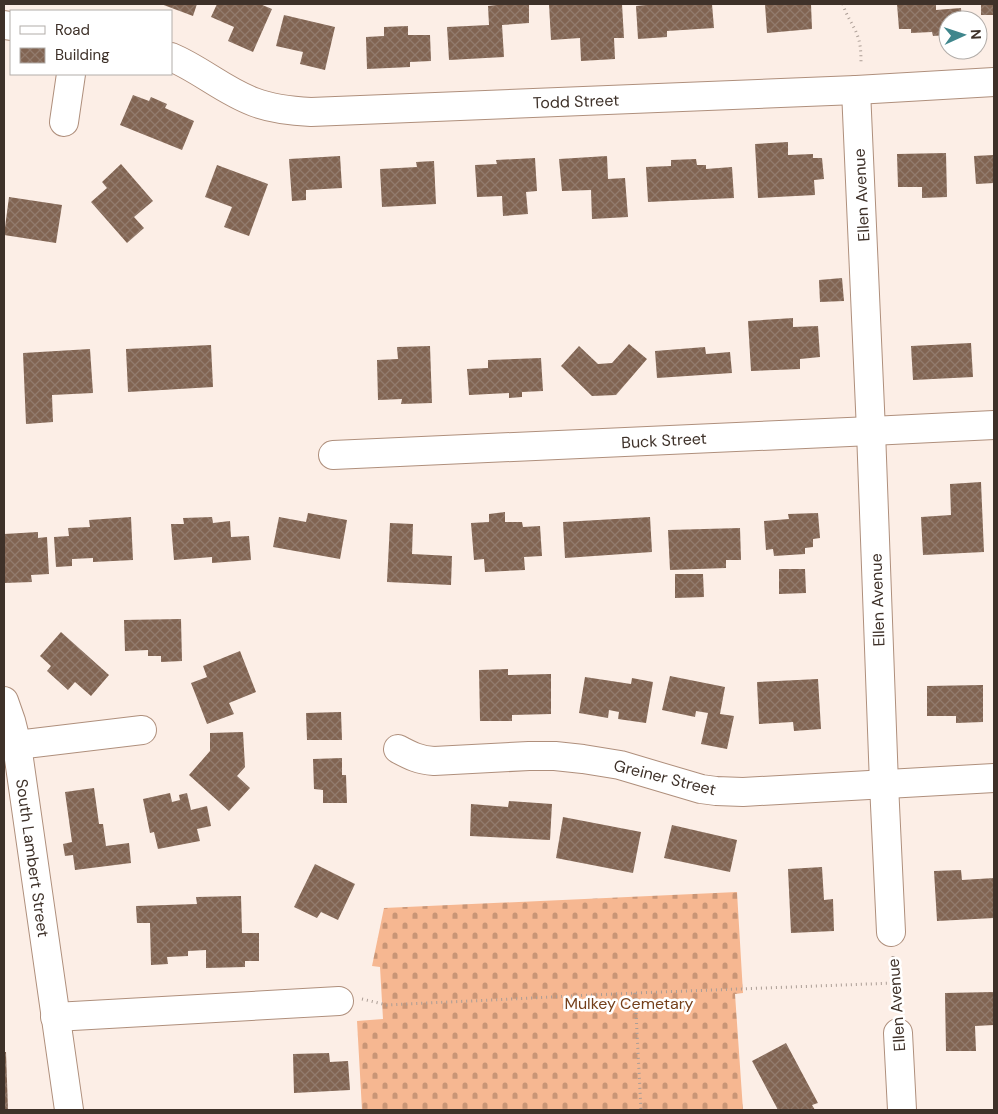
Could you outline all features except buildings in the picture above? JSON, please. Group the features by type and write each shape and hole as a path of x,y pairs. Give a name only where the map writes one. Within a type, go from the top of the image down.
{"street":[{"name":"Todd Street","path":"172,57 253,102 270,107 311,112 859,81 994,82"},
{"path":"64,122 71,75"},
{"name":"Ellen Avenue","path":"859,81 891,932"},
{"name":"Buck Street","path":"333,455 994,425"},
{"name":"South Lambert Street","path":"4,701 17,745 68,1110"},
{"path":"17,745 142,730"},
{"name":"Greiner Street","path":"398,749 413,757 434,761 529,756 583,758 620,765 701,789 716,791 743,792 994,778"},
{"path":"56,1017 339,1001"},
{"name":"Ellen Avenue","path":"898,1033 902,1110"}],"path":[{"path":"843,4 847,17 858,37 860,48 859,81"},
{"name":"Ellen Avenue","path":"891,932 898,1033"},
{"path":"339,1001 366,999 387,1005 895,983"},
{"path":"635,994 641,1110"}],"green space":[{"name":"Mulkey Cemetary","path":"737,892 743,993 735,994 743,1110 362,1110 357,1021 383,1019 380,967 372,966 384,908"}]}
